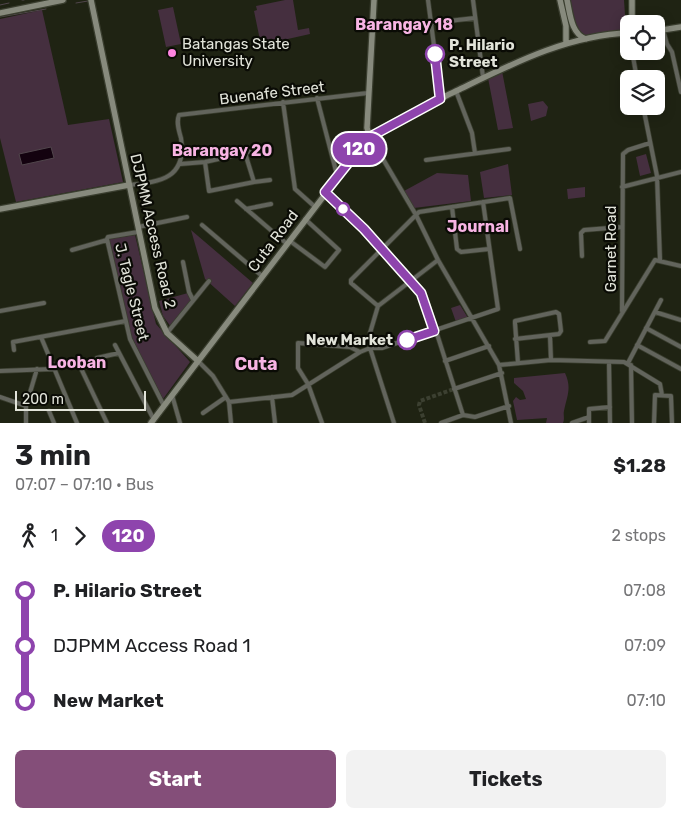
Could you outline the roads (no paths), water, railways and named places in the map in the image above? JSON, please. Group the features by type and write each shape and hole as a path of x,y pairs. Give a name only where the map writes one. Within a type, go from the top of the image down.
{"street":[{"path":"0,12 63,0"},
{"name":"DJPMM Access Road 2","path":"91,0 138,230 156,308 167,333 212,376 229,402"},
{"path":"374,0 367,128 370,137 416,215 438,260 474,318 499,365 511,423"},
{"path":"428,0 440,99"},
{"path":"473,0 483,77"},
{"path":"560,0 567,32 566,43"},
{"path":"567,0 575,30 586,39"},
{"path":"632,0 632,15"},
{"path":"430,23 475,18"},
{"path":"665,30 681,27"},
{"path":"567,32 575,30"},
{"path":"370,137 483,77 566,43 620,34"},
{"path":"665,37 672,52 681,92"},
{"path":"456,91 472,132 475,153"},
{"name":"Buenafe Street","path":"180,164 183,153 178,116 368,93"},
{"path":"317,98 337,176"},
{"path":"282,102 295,189 314,206"},
{"path":"645,115 657,176 660,260"},
{"name":"Cuta Road","path":"152,421 337,176 370,137"},
{"name":"Garnet Road","path":"622,311 623,154 628,150 650,143"},
{"path":"426,160 509,149"},
{"path":"0,209 166,178 180,164 205,162 255,150"},
{"path":"245,153 254,182"},
{"path":"205,162 209,191 270,180"},
{"path":"622,187 657,176 681,172"},
{"path":"325,192 412,281 421,293 428,306 434,331 463,415"},
{"path":"378,306 350,281 416,215 429,210 510,198 520,249"},
{"path":"237,200 288,242 325,267 339,250 305,219"},
{"path":"231,423 229,402 292,395 360,352 370,348 382,348 498,309 483,202"},
{"path":"246,209 271,204"},
{"path":"452,207 456,250 462,252 489,249"},
{"name":"J. Tagle Street","path":"164,406 130,339 107,240 108,237 187,217"},
{"path":"202,225 262,276"},
{"path":"582,256 581,233 584,230 622,226"},
{"path":"72,250 107,240"},
{"path":"394,423 370,348 370,333 378,306 438,260"},
{"path":"590,342 605,341 654,260 681,266"},
{"path":"183,262 189,292 194,300"},
{"path":"167,333 210,282"},
{"path":"632,423 630,364 637,345 660,300"},
{"path":"0,311 44,303"},
{"path":"655,312 681,320"},
{"path":"516,339 559,334 561,331 558,313 515,321 516,339 518,362"},
{"path":"14,350 13,342 126,321"},
{"path":"646,328 681,347"},
{"path":"550,336 551,360"},
{"path":"42,337 53,369 78,423"},
{"path":"322,423 308,384 298,368 298,342 350,347 360,352"},
{"path":"116,345 152,421"},
{"path":"637,345 681,370"},
{"path":"445,361 489,346"},
{"path":"97,358 120,353"},
{"path":"499,365 551,360 630,364 662,385 662,395"},
{"path":"78,362 107,423"},
{"path":"609,362 610,423"},
{"path":"26,423 26,406 37,369"},
{"path":"0,371 53,369"},
{"path":"454,389 502,373"},
{"path":"172,395 180,423"},
{"path":"654,423 654,396 662,395 672,398 672,423"},
{"path":"0,397 26,406"},
{"path":"203,413 226,397"},
{"path":"272,397 274,423"},
{"path":"441,423 463,415 475,417 509,406"},
{"path":"589,423 591,408 610,407"},
{"path":"49,411 54,423"},
{"path":"572,423 589,417"}],"waterway":[{"path":"76,3 88,1"},
{"path":"0,5 9,3"},
{"path":"0,17 46,9"}],"tunnel":[{"path":"425,423 419,405 420,401 454,389"}],"place":[{"name":"Batangas State University","path":"172,53"},
{"name":"P. Hilario Street","path":"435,54"},
{"name":"New Market","path":"407,340"}],"district":[{"name":"Barangay 18","path":"404,24"},
{"name":"Barangay 20","path":"222,150"},
{"name":"Journal","path":"478,226"},
{"name":"Looban","path":"77,362"},
{"name":"Cuta","path":"256,364"}]}
